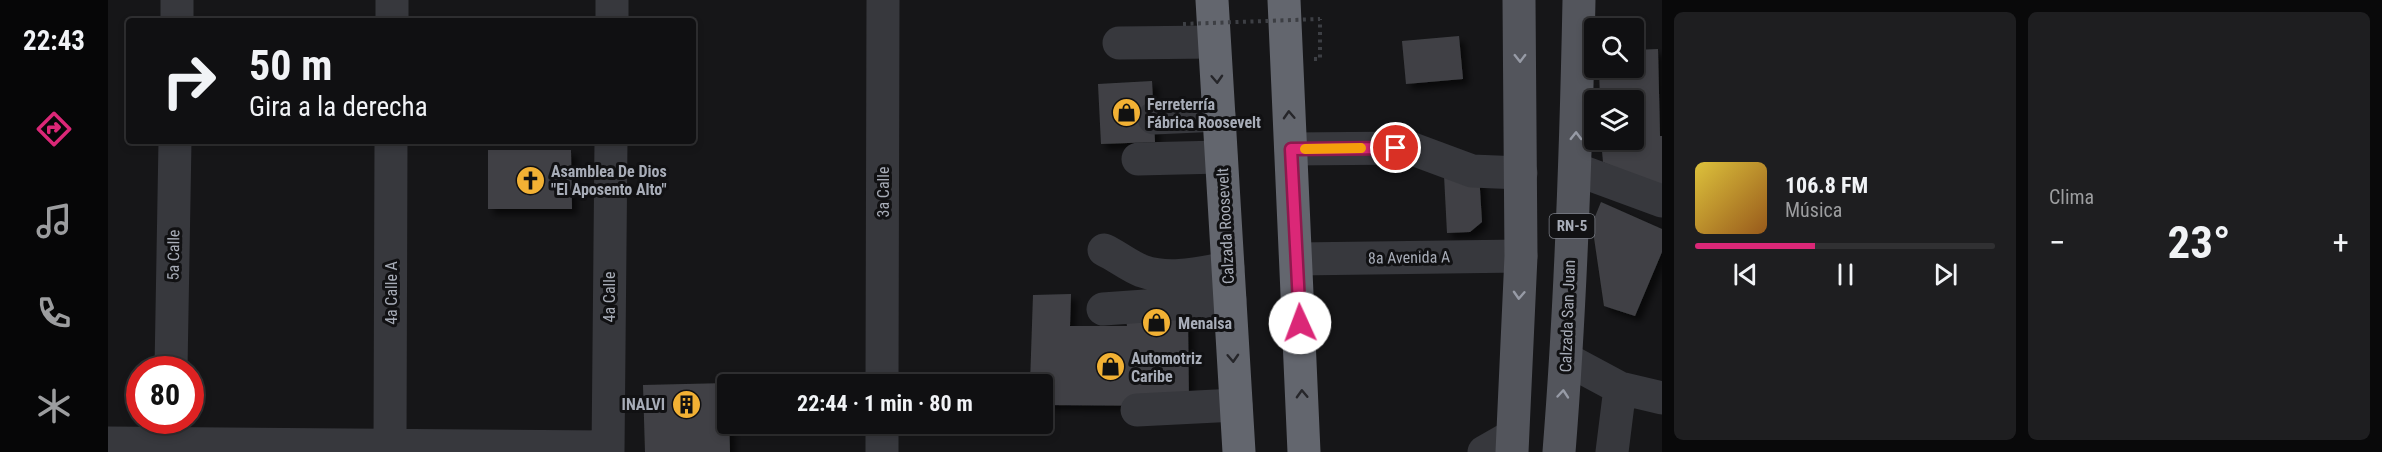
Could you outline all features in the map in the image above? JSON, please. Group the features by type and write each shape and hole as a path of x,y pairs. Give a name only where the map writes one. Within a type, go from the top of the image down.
{"highway":[{"name":"Calzada Roosevelt","path":"1212,0 1239,452"},
{"path":"1284,0 1298,259 1304,452"}],"main road":[{"path":"1512,444 1521,256 1519,0"},
{"name":"Calzada San Juan","path":"1559,452 1575,169 1579,0"}],"street":[{"path":"177,0 177,18"},
{"path":"392,0 392,18"},
{"path":"612,0 612,18"},
{"name":"3a Calle","path":"882,374 883,0"},
{"path":"1119,43 1214,42"},
{"path":"1154,118 1219,115"},
{"name":"5a Calle","path":"171,356 175,144"},
{"name":"4a Calle A","path":"390,445 391,144"},
{"name":"4a Calle","path":"608,449 611,144"},
{"path":"1291,149 1410,148 1472,171 1521,173"},
{"path":"1138,159 1221,157"},
{"path":"1575,169 1662,201"},
{"path":"1104,250 1140,270 1160,275 1185,275 1228,268"},
{"name":"8a Avenida A","path":"1298,259 1521,256"},
{"path":"1103,309 1230,300"},
{"path":"1566,359 1620,388 1662,398"},
{"path":"1612,452 1620,388"},
{"path":"1137,410 1236,405"},
{"path":"108,443 159,434"},
{"path":"204,434 390,445 608,449"},
{"path":"882,434 882,452"},
{"path":"1484,452 1512,444"}],"path":[{"path":"1183,24 1320,19 1320,59"}],"building":[{"path":"1459,36 1463,79 1406,84 1402,41"},
{"path":"1658,49 1662,187 1603,162 1602,150 1644,150 1644,90 1600,90 1599,78 1644,78 1644,50"},
{"name":"Ferreterría Fábrica Roosevelt","path":"1152,81 1155,142 1101,144 1098,84"},
{"name":"Asamblea De Dios \"El Aposento Alto\"","path":"488,150 571,150 572,209 488,209"},
{"path":"1479,173 1482,222 1470,232 1447,233 1444,175"},
{"path":"1601,202 1662,229 1662,252 1635,316 1604,306 1592,224"},
{"name":"Automotriz Caribe","path":"1071,294 1070,326 1127,326 1126,319 1188,320 1189,406 1053,405 1053,374 1030,374 1033,295"},
{"name":"INALVI","path":"717,383 717,434 729,434 730,452 645,452 643,385"}],"slow traffic":[{"path":"1305,149 1361,148"}],"place":[{"name":"Ferreterría Fábrica Roosevelt","path":"1126,113"},
{"name":"Asamblea De Dios \"El Aposento Alto\"","path":"530,180"},
{"name":"Menalsa","path":"1157,323"},
{"name":"Automotriz Caribe","path":"1110,367"},
{"name":"INALVI","path":"686,404"}],"route":[{"path":"1300,323 1291,149 1396,148"}]}
